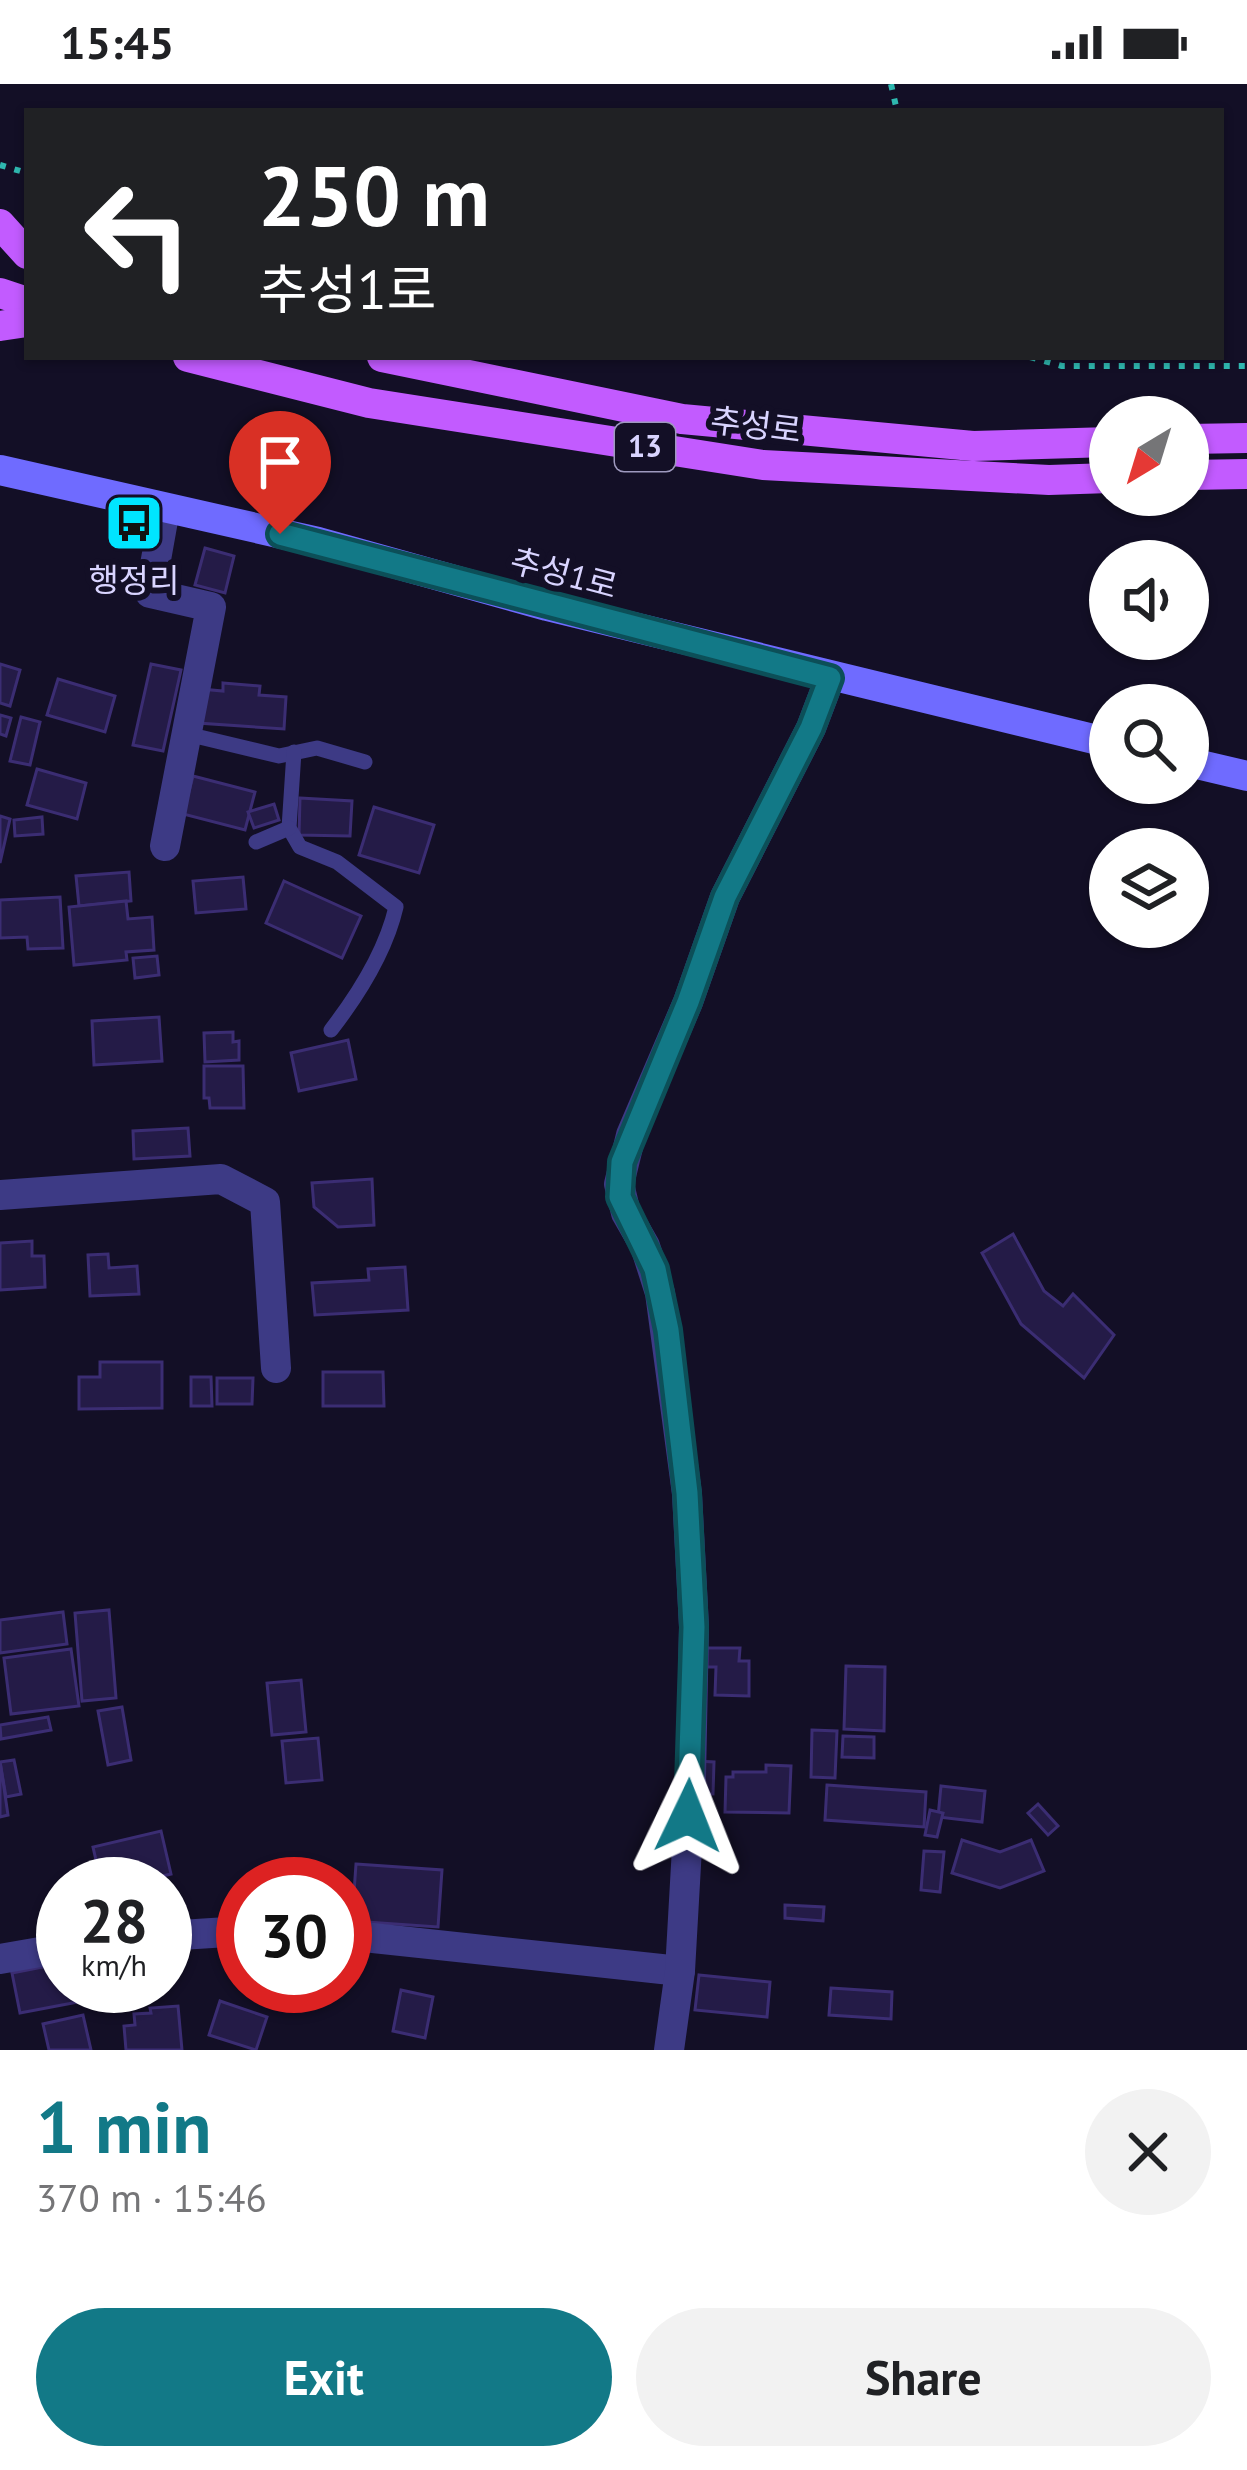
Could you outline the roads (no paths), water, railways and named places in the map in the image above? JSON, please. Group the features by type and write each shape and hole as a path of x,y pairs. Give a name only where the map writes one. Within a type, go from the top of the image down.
{"main road":[{"path":"0,224 24,251"},
{"name":"추성로","path":"200,360 369,403 763,465 1089,479"},
{"name":"추성로","path":"397,360 682,419 974,446 1089,443"},
{"path":"1209,439 1247,437"},
{"path":"1209,475 1247,474"}],"street":[{"name":"추성1로","path":"0,470 318,542 830,678 1089,738"},
{"path":"165,509 150,593 211,607 165,846"},
{"path":"669,2050 680,1971 694,1627 687,1493 668,1330 655,1269 626,1213 620,1184 631,1135 688,1002 725,897 811,728 830,678"},
{"path":"1209,767 1247,776"},
{"path":"0,1195 221,1179 265,1202 276,1368"},
{"path":"372,1938 680,1971"},
{"path":"0,1959 36,1953"}],"lane":[{"path":"187,734 279,756 316,748 365,762"},
{"path":"294,752 290,827 299,847 337,862 396,907 369,969 331,1030"},
{"path":"256,842 290,827"}],"place":[{"name":"행정리","path":"134,523"}]}
